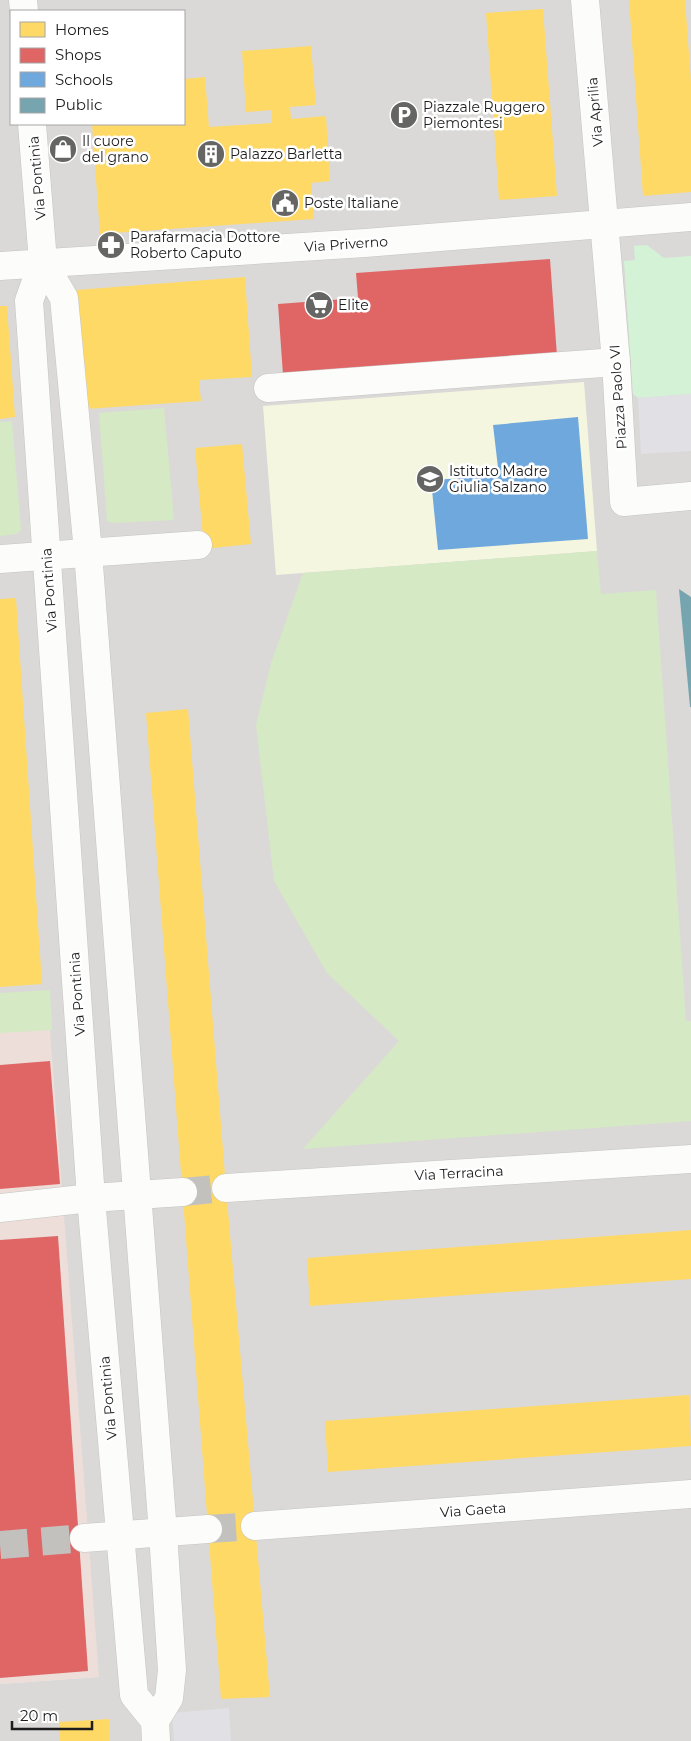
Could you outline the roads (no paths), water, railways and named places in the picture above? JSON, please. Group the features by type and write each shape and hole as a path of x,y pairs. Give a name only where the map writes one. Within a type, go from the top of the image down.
{"street":[{"name":"Via Aprilia","path":"585,0 604,224"},
{"name":"Via Pontinia","path":"32,125 43,262 29,301 91,1198 134,1695 156,1731"},
{"name":"Via Priverno","path":"0,266 365,243 691,217"},
{"name":"Piazza Paolo VI","path":"604,224 616,362 624,502 691,496"},
{"name":"Via Pontinia","path":"43,262 64,298 88,552 172,1670 169,1698 156,1731"},
{"path":"268,388 616,362"},
{"path":"0,559 198,545"},
{"name":"Via Terracina","path":"226,1188 691,1159"},
{"path":"0,1208 136,1194 183,1192"},
{"name":"Via Gaeta","path":"255,1526 691,1494"},
{"path":"84,1538 208,1529"}],"tunnel":[{"path":"183,1192 226,1188"},
{"path":"208,1529 255,1526"},
{"path":"0,1545 84,1538"}],"place":[{"name":"Piazzale Ruggero Piemontesi","path":"404,115"},
{"name":"Il cuore del grano","path":"63,149"},
{"name":"Palazzo Barletta","path":"211,154"},
{"name":"Poste Italiane","path":"285,203"},
{"name":"Parafarmacia Dottore Roberto Caputo","path":"111,245"},
{"name":"Elite","path":"319,305"},
{"name":"Istituto Madre Giulia Salzano","path":"430,479"}]}
